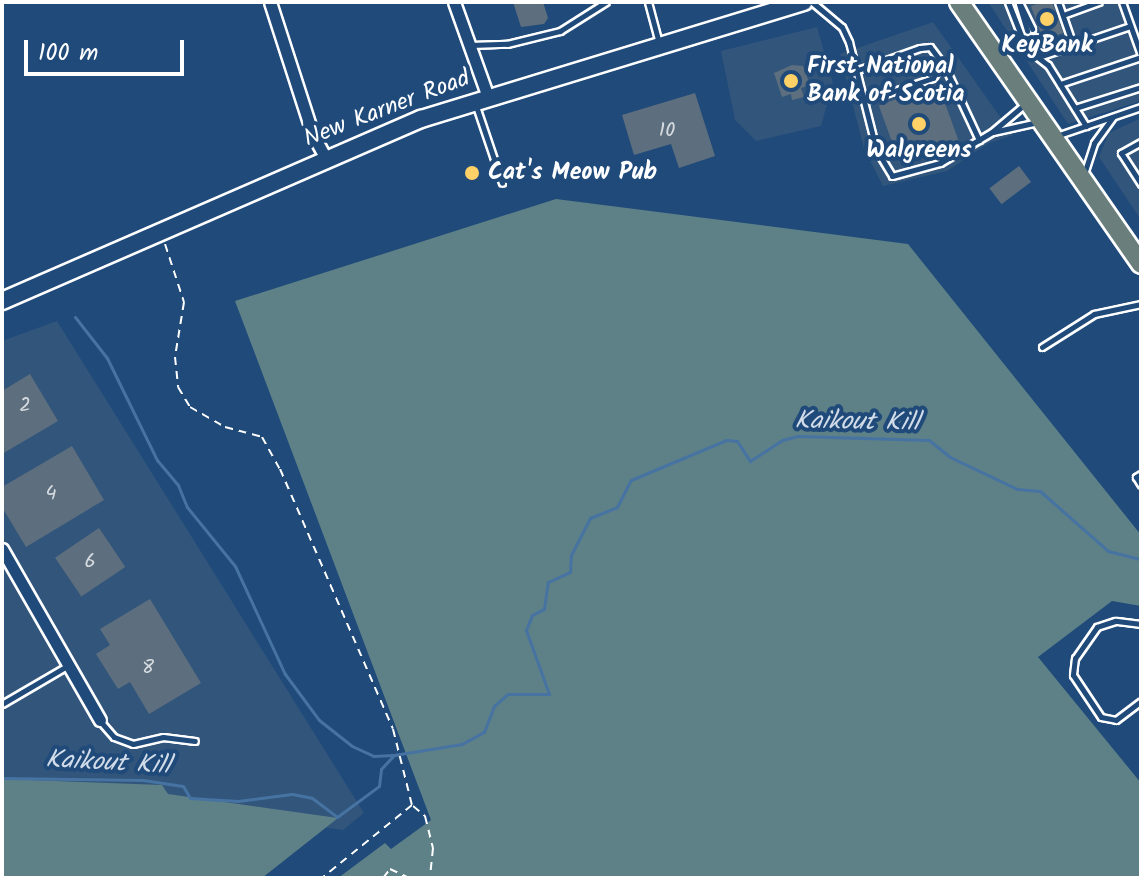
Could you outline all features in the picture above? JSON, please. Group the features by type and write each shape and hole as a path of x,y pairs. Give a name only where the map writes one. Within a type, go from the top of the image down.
{"main road":[{"name":"New Karner Road","path":"2,301 325,157 481,99 802,2"},
{"path":"959,2 1141,264"}],"street":[{"path":"270,2 313,135 325,157"},
{"path":"454,2 469,45 481,99"},
{"path":"2,549 100,720"}],"lane":[{"path":"469,45 507,44 560,31 606,2"},
{"path":"648,2 659,45"},
{"path":"812,2 842,27 876,149 892,176 940,163 992,132 1029,102"},
{"path":"1008,2 1026,48 1038,57 1060,84 1086,126"},
{"path":"1058,2 1073,45"},
{"path":"1062,16 1099,2"},
{"path":"1060,84 1141,56 1122,2"},
{"path":"1019,3 1038,57"},
{"path":"1038,57 1130,26"},
{"path":"855,71 930,47 942,63 979,140"},
{"path":"864,101 933,78 942,63"},
{"path":"1075,108 1141,87"},
{"path":"481,99 502,183"},
{"path":"1054,137 1141,107"},
{"path":"1084,179 1094,143 1114,117"},
{"path":"992,132 1042,120"},
{"path":"1141,142 1121,153 1141,184"},
{"path":"1042,347 1094,314 1141,304"},
{"path":"1141,474 1136,477 1141,485"},
{"path":"1141,624 1115,621 1097,627 1075,658 1073,675 1101,717 1116,720 1141,701"},
{"path":"2,704 68,666"},
{"path":"100,720 114,737 133,744 163,737 195,741"}],"path":[{"path":"161,231 184,302 175,357 178,387 190,407 225,427 262,437 339,595 393,729 412,805 425,816 433,848 430,878"},
{"path":"322,878 412,805"},
{"path":"383,878 390,869 409,878"}],"shaded area":[{"path":"988,2 1119,2 1141,69 1141,101 1068,124"},
{"path":"933,22 1013,135 989,143 947,171 883,186 864,149 840,54"},
{"name":"First National Bank of Scotia","path":"817,27 833,83 821,126 756,141 735,120 721,51"},
{"path":"1141,118 1141,220 1099,157 1109,133"},
{"path":"57,321 364,813 343,830 2,783 2,341"}],"green space":[{"path":"556,199 908,244 1141,535 1141,606 1112,601 1038,657 1141,783 1141,878 338,878 385,843 391,849 431,820 235,301"},
{"path":"2,779 162,785 168,794 338,818 262,878 2,878"}],"building":[{"path":"513,2 543,2 548,18 544,24 521,27"},
{"name":"KeyBank","path":"1052,2 1063,33 1043,40 1031,6"},
{"path":"792,65 803,66 810,85 801,88 804,97 792,100 791,94 782,97 774,73"},
{"name":"Walgreens","path":"938,84 959,142 900,164 879,106"},
{"path":"695,93 715,156 679,168 671,144 634,155 622,115"},
{"path":"1019,166 1031,182 1001,204 989,188"},
{"path":"30,374 58,421 2,454 2,391"},
{"path":"72,446 104,500 26,547 2,507 2,487"},
{"path":"99,528 125,567 81,597 55,558"},
{"path":"150,599 201,683 149,714 130,682 118,689 96,654 110,645 100,629"}],"waterway":[{"path":"75,317 107,358 157,460 178,485 187,507 235,566 285,674 319,720 352,746 373,756 394,755"},
{"name":"Kaikout Kill","path":"2,778 143,780 183,786 190,798 238,801 292,794 312,798 337,817 379,786 381,769 394,755 462,744 484,732 494,706 508,694 549,694 526,630 532,615 544,609 548,582 570,572 571,555 590,518 617,507 631,480 726,440 737,441 750,461 782,440 798,436 929,440 950,457 1017,489 1040,491 1108,551 1141,559"}],"place":[{"name":"KeyBank","path":"1047,19"},
{"name":"First National Bank of Scotia","path":"791,81"},
{"name":"Walgreens","path":"919,124"},
{"name":"Cat's Meow Pub","path":"472,173"}]}
